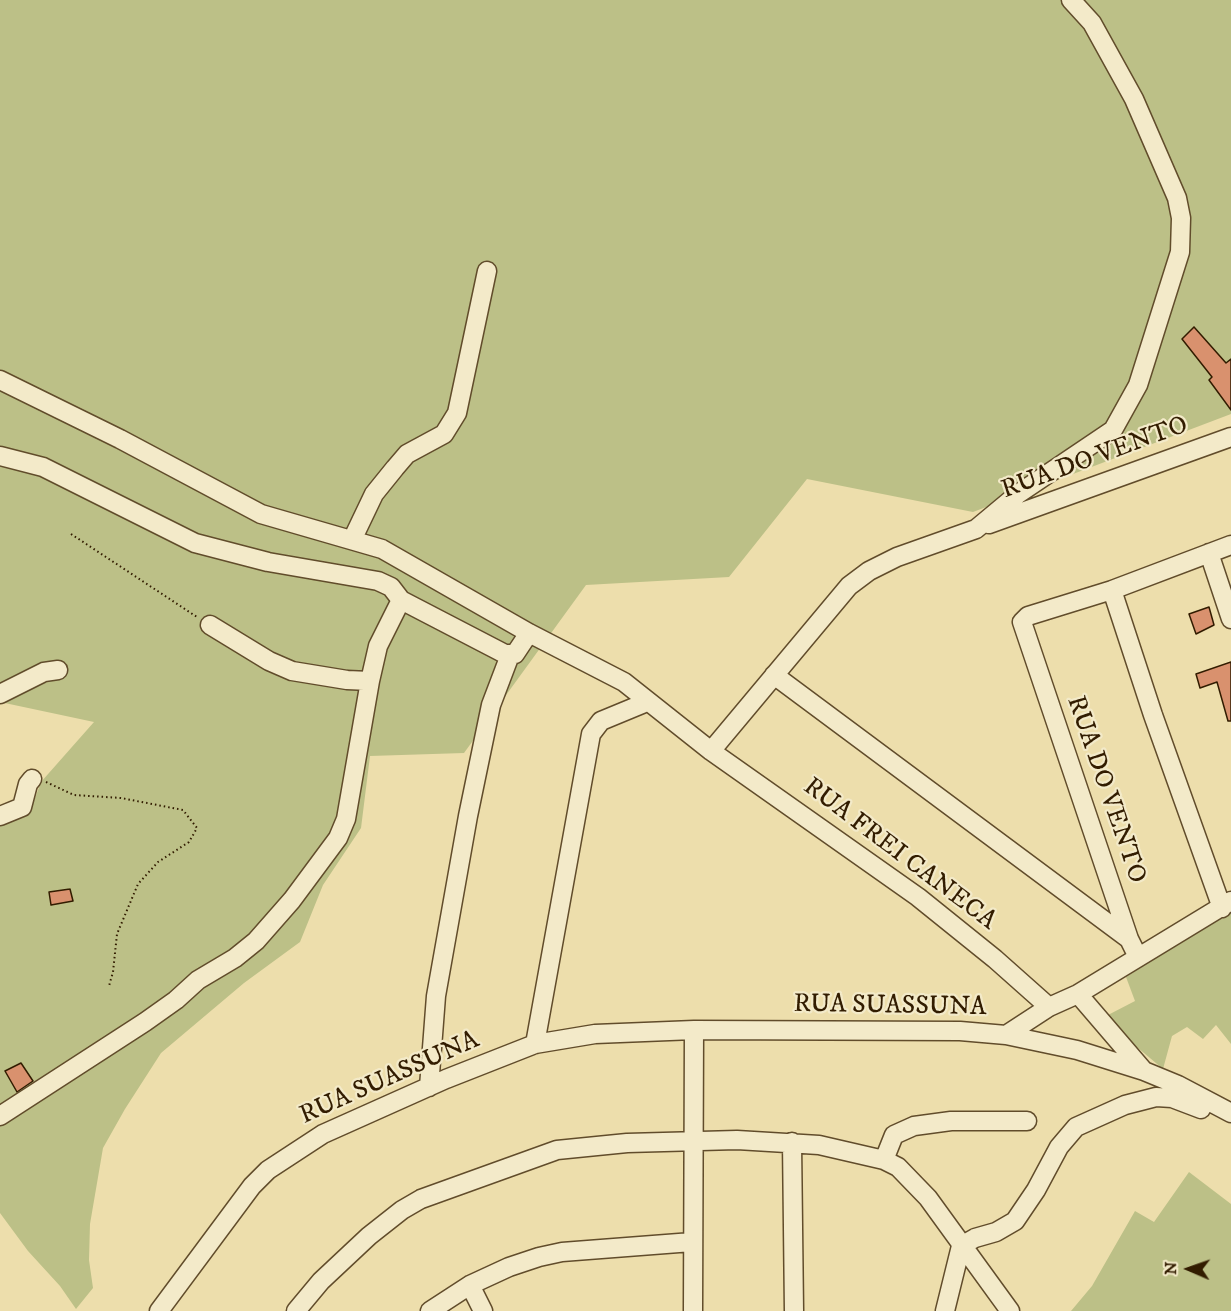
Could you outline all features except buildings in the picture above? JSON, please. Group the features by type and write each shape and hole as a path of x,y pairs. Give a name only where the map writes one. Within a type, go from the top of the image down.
{"street":[{"path":"976,529 1018,494 1113,430 1138,385 1149,356 1167,288 1180,252 1181,218 1177,198 1167,174 1119,70 1092,23 1071,0"},
{"path":"353,538 374,494 394,468 407,454 444,434 457,413 487,272"},
{"name":"RUA FREI CANECA","path":"0,380 120,439 261,514 353,538 382,549 529,633 624,682 711,751 918,897 995,959 1049,1007"},
{"name":"RUA DO VENTO","path":"711,751 849,586 869,571 897,557 1231,436"},
{"path":"0,456 44,467 195,543 268,561 367,578 391,587 401,600 510,655"},
{"path":"1006,1035 1049,1007 1078,994 1226,905 1153,715 1112,590 1231,544"},
{"path":"1209,553 1231,619"},
{"name":"RUA DO VENTO","path":"1112,590 1028,615 1023,622 1026,639 1129,939 1138,957"},
{"path":"0,1116 145,1022 176,1000 198,980 235,958 256,941 292,900 338,838 346,819 378,646 401,600"},
{"path":"210,625 269,661 292,671 347,680 370,681"},
{"path":"429,1087 436,996 468,816 491,705 510,655 517,651 529,633"},
{"path":"0,694 44,672 58,670"},
{"path":"774,675 1129,939"},
{"path":"535,1044 591,734 601,721 647,702"},
{"path":"0,816 22,807 28,784 32,779"},
{"path":"1078,994 1144,1071"},
{"path":"693,1311 694,1030"},
{"name":"RUA SUASSUNA","path":"159,1311 252,1186 268,1170 322,1134 535,1044 595,1034 694,1030 960,1031 1006,1035 1077,1050 1144,1071 1178,1085 1231,1113"},
{"path":"945,1311 962,1246 975,1238 996,1232 1015,1221 1027,1205 1064,1139 1076,1127 1093,1118 1139,1101 1165,1097 1231,1121"},
{"path":"884,1160 894,1135 914,1126 951,1121 1027,1121"},
{"path":"296,1311 321,1281 369,1236 402,1210 421,1199 557,1150 616,1144 694,1142 792,1142 884,1160 898,1167 928,1198 1010,1311"},
{"path":"792,1142 794,1311"},
{"path":"430,1311 470,1285 509,1266 562,1252 692,1242"},
{"path":"470,1285 483,1311"}],"path":[{"path":"71,534 210,625"},
{"path":"32,779 38,779 74,795 121,798 183,810 197,828 189,842 158,862 138,884 117,934 113,972 109,986"}],"green space":[{"path":"0,0 1231,0 1231,414 973,512 807,479 729,577 586,585 464,753 370,756 361,828 323,885 300,942 244,983 161,1053 103,1148 90,1224 89,1260 93,1288 76,1309 0,1213 0,821 32,806 41,782 94,722 0,702"},
{"path":"1231,910 1231,1044 1216,1025 1203,1039 1187,1027 1172,1036 1163,1069 1125,1037 1108,1015 1135,1001 1126,977"},
{"path":"1189,1172 1231,1204 1231,1311 1071,1311 1092,1286 1135,1211 1154,1222"}]}
